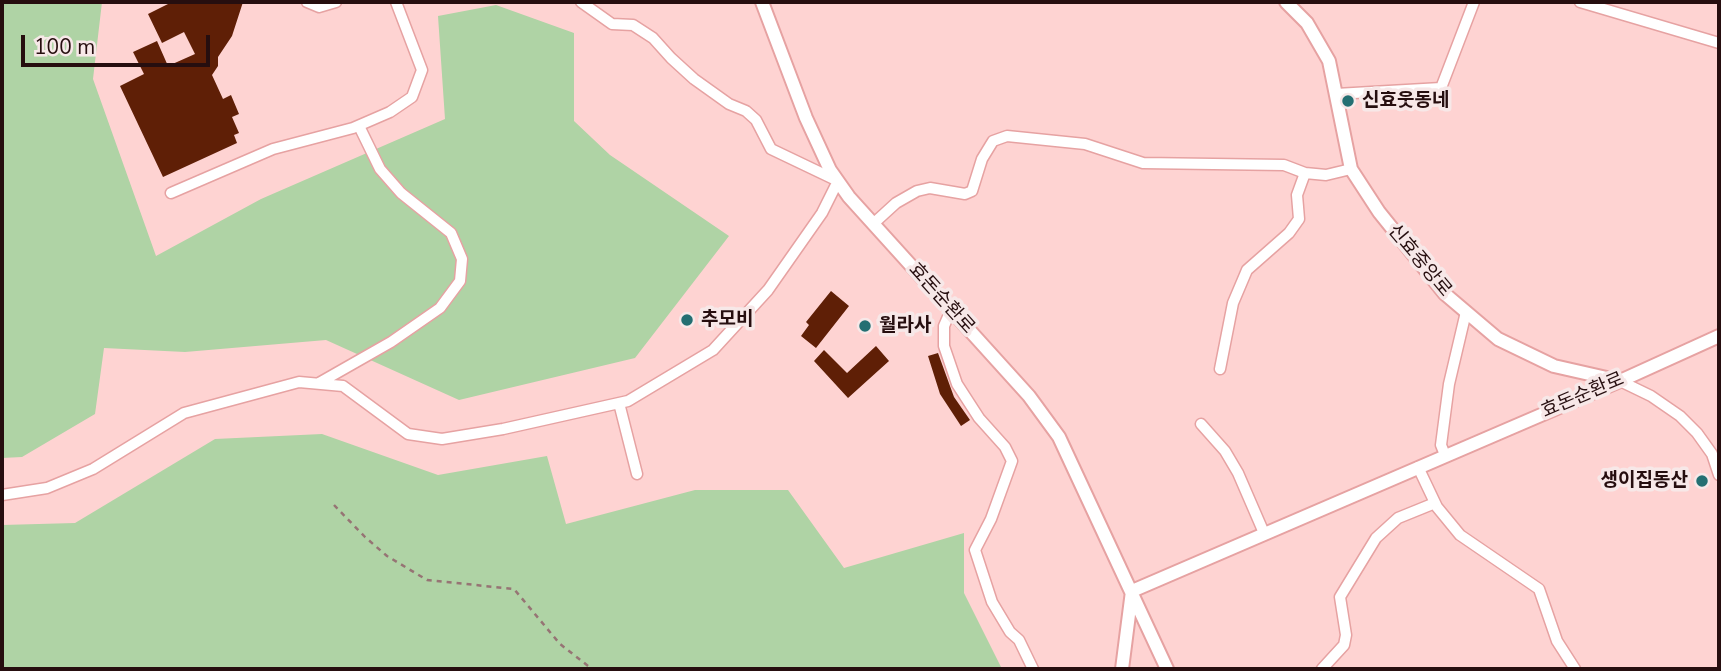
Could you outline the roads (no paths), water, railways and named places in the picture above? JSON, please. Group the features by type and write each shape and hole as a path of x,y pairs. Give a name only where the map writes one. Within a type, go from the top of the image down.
{"street":[{"path":"307,2 319,7 336,2"},
{"path":"171,193 273,149 359,126 390,112 412,97 422,71 396,2"},
{"path":"2,495 47,488 93,469 184,413 299,382 343,386 408,434 442,439 503,429 628,401 713,350 768,290 822,212 838,181 771,149 756,120 694,79 653,38 633,25 612,24 581,2"},
{"name":"효돈순환로","path":"762,2 806,118 830,170 873,224 1028,396 1059,437 1167,669"},
{"name":"신효중앙로","path":"1286,2 1307,23 1329,61 1351,169 1379,212 1436,284 1498,339 1555,366 1620,381 1651,396 1680,416 1698,433 1712,454 1719,475"},
{"path":"1336,94 1441,88 1474,2"},
{"path":"1580,2 1719,43"},
{"path":"318,384 391,342 440,307 460,281 462,259 451,233 401,192 380,169 359,126"},
{"path":"873,224 896,203 917,191 930,188 965,194 972,191 982,159 993,141 1007,136 1085,145 1143,163 1274,164 1305,173 1326,175 1351,169"},
{"path":"1220,369 1233,303 1247,270 1289,233 1298,219 1297,195 1305,173"},
{"path":"951,310 944,326 944,345 957,384 979,418 1005,447 1012,461 992,519 975,550 992,602 1010,632 1019,640 1033,669"},
{"path":"1445,455 1441,445 1449,384 1466,312"},
{"name":"효돈순환로","path":"1132,591 1719,336"},
{"path":"619,403 637,474"},
{"path":"1201,424 1238,473 1264,533"},
{"path":"1418,467 1435,503 1460,534 1539,589 1557,641 1575,669"},
{"path":"1322,669 1344,645 1346,635 1340,597 1376,538 1398,519 1435,503"},
{"path":"1122,669 1132,591"}],"place":[{"name":"신효웃동네","path":"1348,101"},
{"name":"추모비","path":"687,320"},
{"name":"월라사","path":"865,326"},
{"name":"생이집동산","path":"1702,481"}]}
